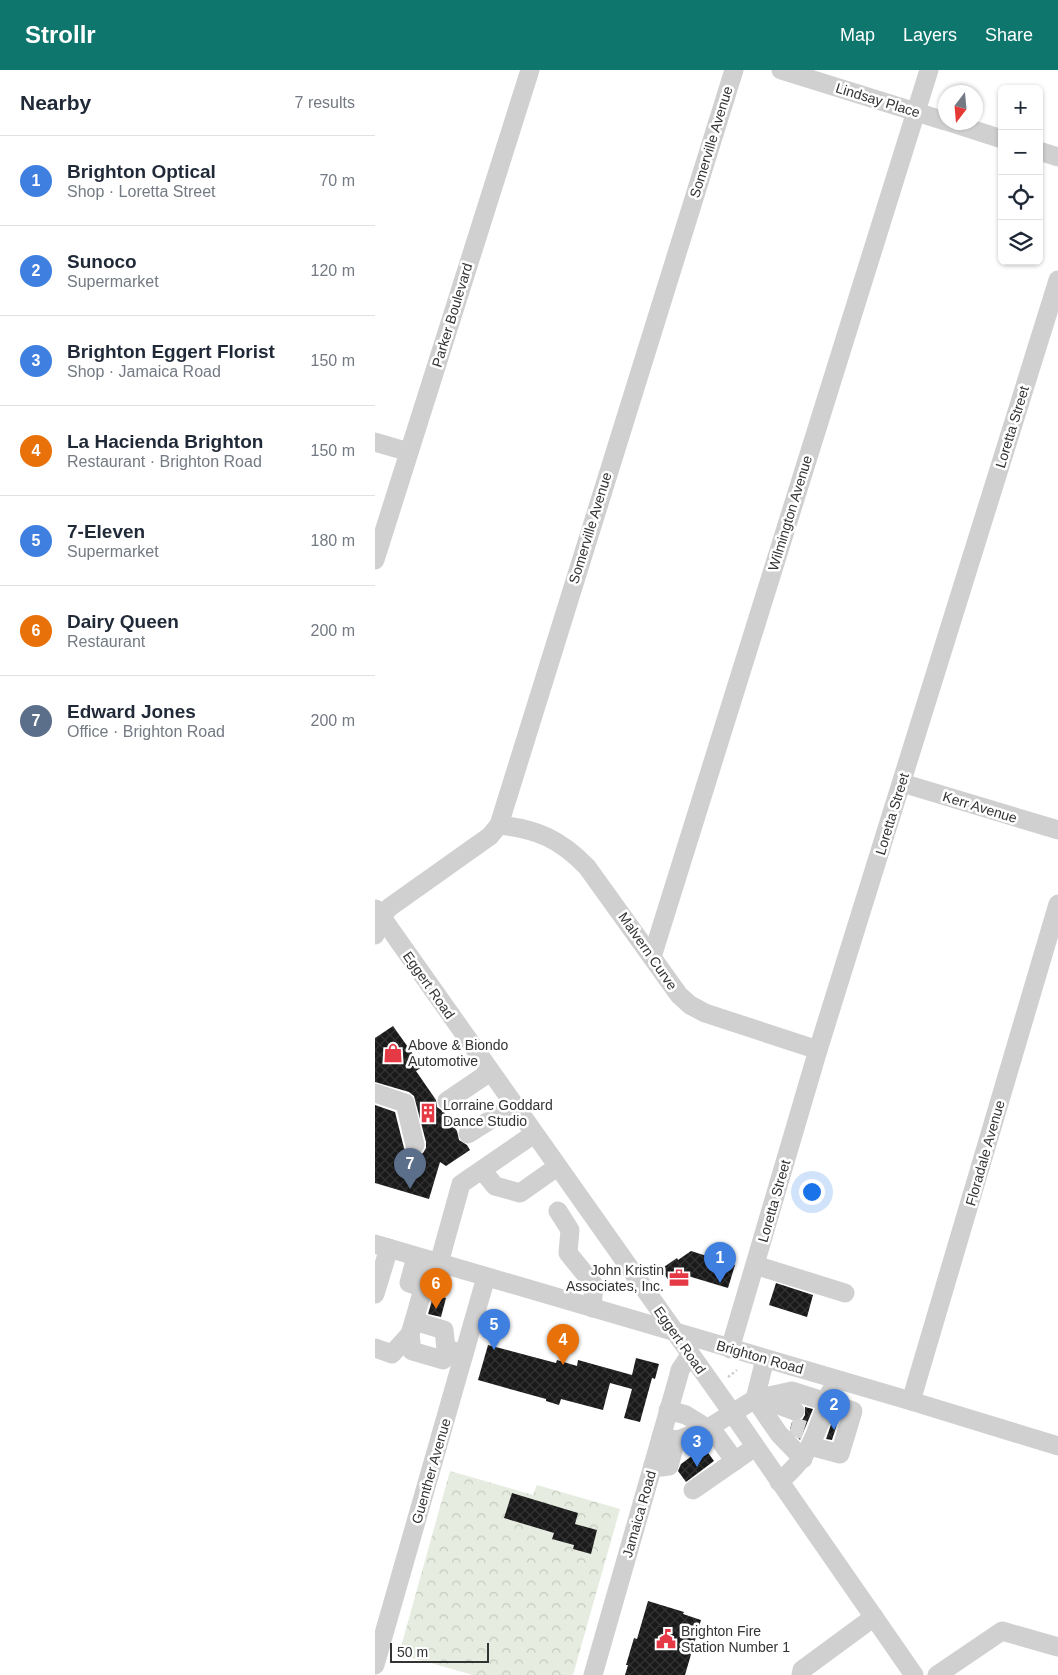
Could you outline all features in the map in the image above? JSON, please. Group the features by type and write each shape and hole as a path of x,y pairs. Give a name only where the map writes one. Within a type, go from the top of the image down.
{"street":[{"name":"Parker Boulevard","path":"375,560 529,70"},
{"name":"Somerville Avenue","path":"499,826 734,70"},
{"name":"Lindsay Place","path":"781,70 938,119"},
{"name":"Wilmington Avenue","path":"652,957 929,70"},
{"path":"974,130 998,138"},
{"path":"1043,152 1058,157"},
{"name":"Loretta Street","path":"730,1348 818,1050 1058,280"},
{"path":"375,442 409,452"},
{"name":"Kerr Avenue","path":"902,783 1058,830"},
{"path":"375,935 378,912 390,907 490,836 499,826"},
{"name":"Malvern Curve","path":"499,826 519,827 538,832 573,852 587,867 679,995 690,1004 705,1013 818,1050"},
{"name":"Floradale Avenue","path":"911,1401 1058,904"},
{"name":"Eggert Road","path":"378,912 733,1414 914,1675"},
{"path":"447,1101 490,1072"},
{"path":"375,1093 405,1103 415,1145"},
{"path":"469,1134 513,1105"},
{"path":"412,1328 444,1330 446,1349 443,1360 412,1351 412,1328 429,1260 461,1184 534,1134"},
{"path":"482,1170 495,1186 520,1193 557,1166"},
{"path":"558,1211 570,1230 568,1253 594,1285 592,1308"},
{"path":"570,1230 591,1215"},
{"path":"375,1294 382,1246"},
{"name":"Brighton Road","path":"382,1246 1058,1446"},
{"path":"755,1265 845,1293"},
{"name":"Guenther Avenue","path":"375,1665 486,1277"},
{"path":"375,1348 392,1354 412,1328"},
{"path":"446,1349 464,1354"},
{"name":"Jamaica Road","path":"593,1675 653,1465 668,1439 668,1410 680,1370 690,1354"},
{"path":"765,1359 759,1399 769,1420 779,1434 808,1427"},
{"path":"779,1482 794,1470 808,1427 833,1378"},
{"path":"668,1439 709,1428 747,1403 792,1391 808,1427"},
{"path":"759,1399 808,1427"},
{"path":"668,1410 686,1415 709,1428 735,1461"},
{"path":"769,1420 808,1427"},
{"path":"693,1490 755,1446"},
{"path":"801,1675 802,1670 874,1617"},
{"path":"937,1675 1002,1631 1058,1647"}],"path":[{"path":"728,1376 737,1370"}],"green space":[{"path":"450,1471 533,1495 537,1485 620,1509 573,1675 473,1675 399,1654"}],"building":[{"path":"393,1026 422,1067 416,1071 436,1100 437,1107 444,1112 457,1131 459,1140 467,1145 470,1150 446,1166 440,1162 429,1199 375,1183 375,1105 395,1112 407,1153 412,1156 418,1156 426,1148 414,1096 409,1092 375,1082 375,1038"},
{"path":"691,1251 735,1265 728,1288 688,1276 673,1287 661,1269"},
{"path":"776,1283 813,1295 807,1317 769,1305"},
{"path":"434,1294 446,1298 441,1317 428,1314"},
{"path":"488,1345 556,1363 557,1360 577,1366 578,1360 632,1375 636,1358 659,1364 655,1379 652,1378 640,1422 624,1418 632,1389 610,1383 603,1410 561,1399 559,1405 546,1401 546,1399 478,1380"},
{"path":"805,1407 813,1409 800,1440 790,1429 792,1422 802,1420 805,1415"},
{"path":"834,1416 839,1418 832,1440 826,1439"},
{"path":"704,1447 714,1461 686,1482 678,1471 681,1464"},
{"path":"512,1493 578,1513 575,1524 597,1530 591,1554 573,1549 574,1545 552,1539 554,1533 504,1518"},
{"name":"Brighton Fire Station Number 1","path":"648,1601 684,1612 683,1614 701,1620 685,1675 625,1675 634,1638 637,1639"}],"tunnel":[{"path":"791,1426 804,1430"}],"place":[{"name":"Above & Biondo Automotive","path":"393,1053"},
{"name":"Lorraine Goddard Dance Studio","path":"428,1113"},
{"name":"Edward Jones","path":"410,1189"},
{"name":"John Kristin Associates, Inc.","path":"679,1278"},
{"name":"Brighton Optical","path":"720,1283"},
{"name":"Dairy Queen","path":"436,1309"},
{"name":"7-Eleven","path":"494,1350"},
{"name":"La Hacienda Brighton","path":"563,1365"},
{"name":"Sunoco","path":"834,1430"},
{"name":"Brighton Eggert Florist","path":"697,1467"},
{"name":"Brighton Fire Station Number 1","path":"666,1639"}]}
